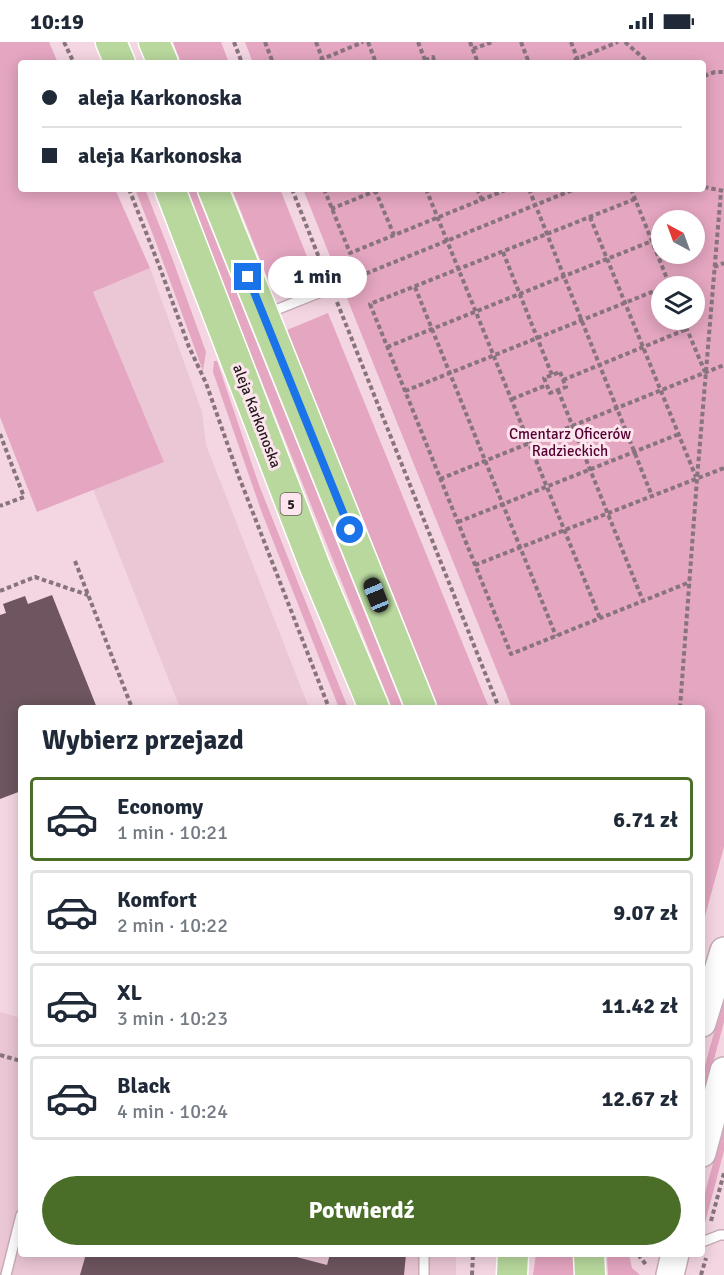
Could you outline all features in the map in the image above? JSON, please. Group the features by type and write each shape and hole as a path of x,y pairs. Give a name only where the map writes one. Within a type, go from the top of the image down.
{"main road":[{"path":"111,42 119,60"},
{"path":"154,42 162,60"},
{"name":"aleja Karkonoska","path":"171,192 315,567 373,705"},
{"path":"214,192 421,705"},
{"path":"705,1013 724,951"},
{"path":"705,1142 724,1071"},
{"path":"589,1257 590,1275"}],"lane":[{"path":"263,315 331,288"},
{"path":"6,1275 18,1227"},
{"path":"705,1241 724,1235"},
{"path":"424,1257 424,1275"}],"path":[{"path":"64,42 73,60"},
{"path":"234,42 241,60"},
{"path":"265,42 272,60"},
{"path":"316,42 324,60"},
{"path":"326,60 363,42"},
{"path":"368,42 375,60"},
{"path":"418,42 425,60 433,57 434,60"},
{"path":"470,42 477,60"},
{"path":"473,50 492,42"},
{"path":"521,42 528,60"},
{"path":"571,42 578,60"},
{"path":"580,60 618,42"},
{"path":"625,42 646,60"},
{"path":"706,75 724,72"},
{"path":"680,705 705,373 722,191 706,187"},
{"path":"130,192 189,347 206,383 239,477 328,705"},
{"path":"293,192 499,705"},
{"path":"325,192 350,252 500,192"},
{"path":"331,209 372,192"},
{"path":"378,192 394,235"},
{"path":"427,192 600,618"},
{"path":"478,192 482,200"},
{"path":"530,192 652,496"},
{"path":"341,284 568,192"},
{"path":"387,347 651,241 632,192"},
{"path":"634,199 370,304 511,654 690,582"},
{"path":"590,217 697,479"},
{"path":"503,252 552,375"},
{"path":"714,267 724,263"},
{"path":"415,287 556,636"},
{"path":"405,392 651,292"},
{"path":"563,380 682,330"},
{"path":"688,330 705,373"},
{"path":"440,479 724,365"},
{"path":"560,372 566,387 550,393 544,378 552,375 560,372"},
{"path":"512,399 547,386"},
{"path":"558,390 643,601"},
{"path":"0,434 24,497 0,506"},
{"path":"458,522 679,435"},
{"path":"475,565 724,468"},
{"path":"75,561 131,705"},
{"path":"0,591 35,577 88,595"},
{"path":"0,1055 18,1060"},
{"path":"710,1227 724,1173"},
{"path":"701,1275 708,1252"},
{"path":"472,1275 473,1257"}],"shaded area":[{"path":"150,268 202,412 206,445 308,705 179,705 93,489 164,462 93,292"},
{"path":"0,1012 18,1017 18,1257 456,1257 456,1275 0,1275"}],"green space":[{"path":"0,42 49,42 57,60 18,60 18,192 116,192 150,268 93,292 164,462 37,512 0,417"},
{"path":"173,42 221,42 228,60 180,60"},
{"name":"Cmentarz Oficerów Radzieckich","path":"245,42 724,42 724,847 705,916 705,705 511,705 304,192 706,192 706,60 252,60"},
{"path":"136,192 146,192 171,255 206,352 203,371"},
{"path":"186,192 196,192 402,705 391,705"},
{"path":"233,192 281,192 314,274 283,289 285,295 271,287"},
{"path":"328,313 488,705 436,705 363,533 287,330"},
{"path":"214,361 217,361 259,485 347,705 338,705 262,513 213,372"},
{"path":"724,997 724,1022 705,1093 705,1065"},
{"path":"724,1123 724,1151 705,1223 705,1193"},
{"path":"536,1257 573,1257 575,1275 533,1275"},
{"path":"607,1257 630,1257 632,1268 640,1275 608,1275"}],"building":[{"path":"52,595 96,705 18,705 18,792 0,799 0,615 6,613 3,604 25,596 28,604"},
{"path":"85,1257 296,1257 327,1265 329,1257 406,1257 404,1275 80,1275"}],"route":[{"path":"248,277 350,530"}]}
